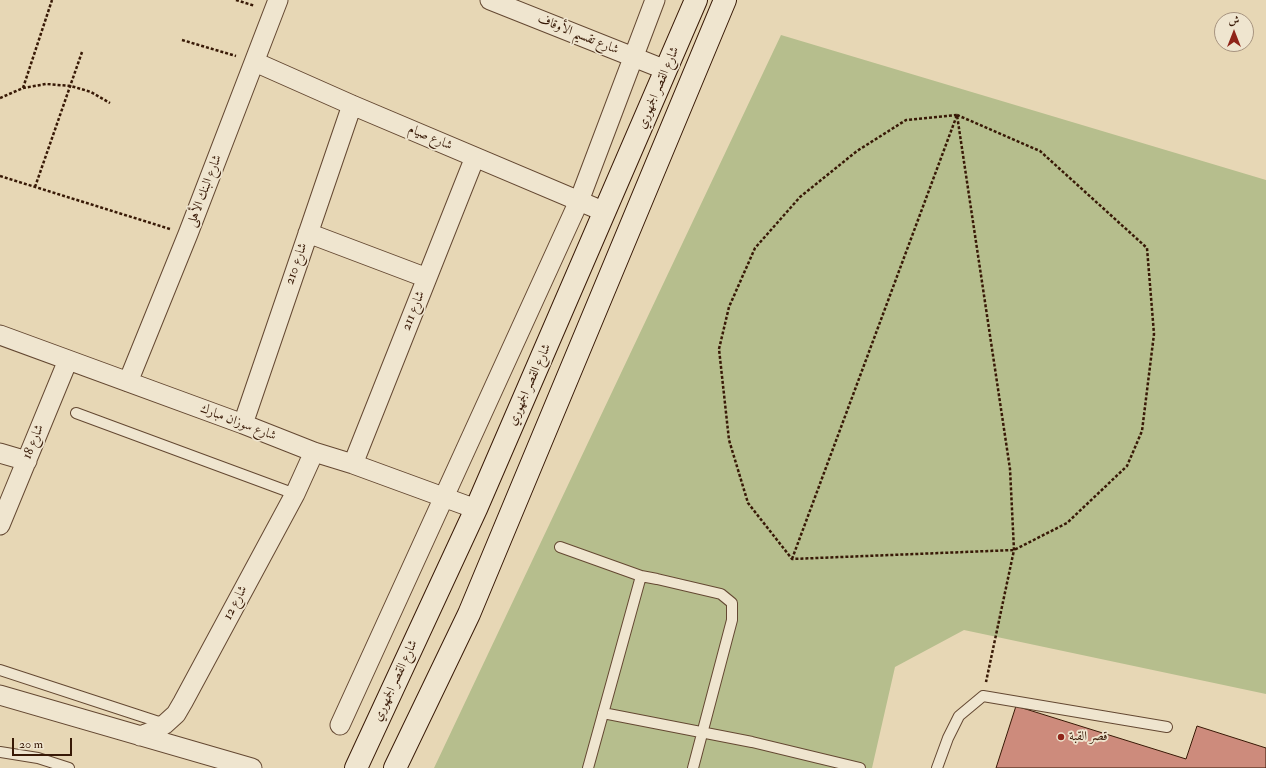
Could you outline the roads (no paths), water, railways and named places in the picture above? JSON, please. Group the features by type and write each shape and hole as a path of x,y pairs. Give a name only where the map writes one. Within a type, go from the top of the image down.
{"main road":[{"name":"شارع القصر الجمهوري","path":"356,768 476,509 696,0"},
{"name":"شارع القصر الجمهوري","path":"395,768 469,614 725,0"}],"street":[{"name":"شارع البنك الأهلى","path":"128,382 188,234 278,0"},
{"name":"شارع تقسيم الأوقاف","path":"490,0 666,70"},
{"path":"340,725 579,201 655,0"},
{"name":"شارع صيام","path":"255,62 605,212"},
{"name":"شارع 210","path":"243,424 352,104"},
{"name":"شارع 211","path":"353,464 475,157"},
{"path":"308,234 427,278"},
{"name":"شارع سوزان مبارك","path":"0,335 243,424 314,452 353,464 476,509"},
{"name":"شارع 18","path":"0,524 68,360"},
{"name":"شارع 12","path":"140,736 166,724 176,714 294,494 314,452"},
{"path":"0,453 26,461"},
{"path":"0,695 252,768"}],"lane":[{"path":"76,413 294,494"},
{"path":"560,547 641,576 657,578 721,594 732,603 732,620 693,768"},
{"path":"588,768 641,576"},
{"path":"0,670 166,724"},
{"path":"937,768 948,738 959,716 982,696 1167,727"},
{"path":"603,713 752,742 860,768"},
{"path":"0,752 38,758 70,768"}],"place":[{"name":"قصر القبة","path":"1061,737"}]}
